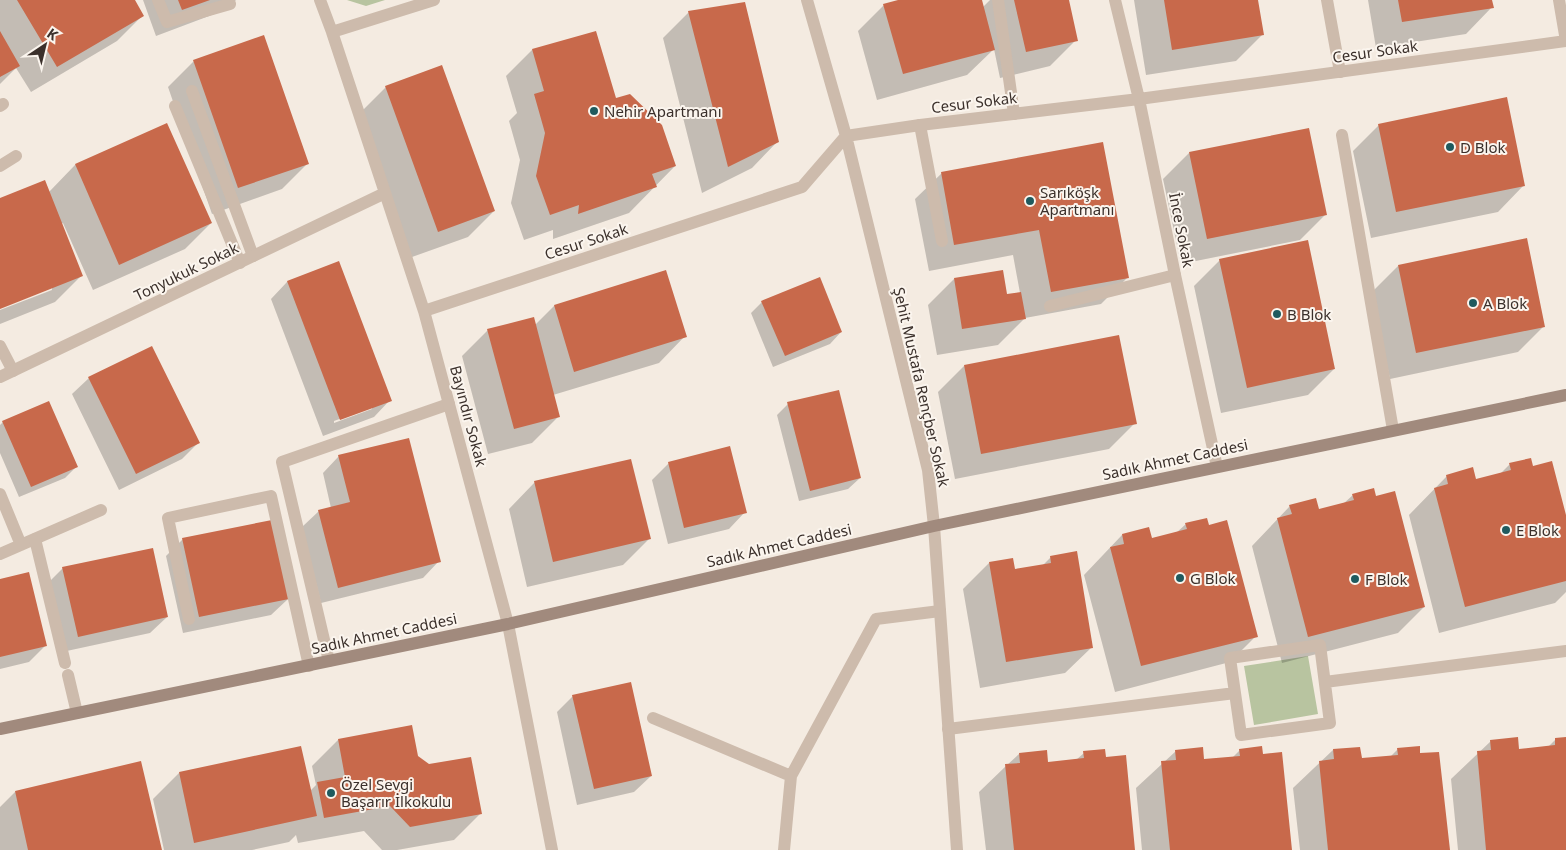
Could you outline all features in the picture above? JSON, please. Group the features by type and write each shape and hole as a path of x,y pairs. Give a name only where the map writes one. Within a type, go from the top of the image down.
{"main road":[{"name":"Sadık Ahmet Caddesi","path":"0,729 508,624 934,526 1566,395"}],"street":[{"path":"158,0 167,22 230,4"},
{"name":"Bayındır Sokak","path":"320,0 424,311 508,624 552,850"},
{"path":"332,32 434,0"},
{"name":"Şehit Mustafa Rençber Sokak","path":"807,0 846,136 928,470 934,526 957,850"},
{"path":"998,0 1014,114"},
{"name":"İnce Sokak","path":"1116,0 1139,99 1217,467"},
{"path":"1327,0 1340,72"},
{"path":"1559,0 1566,41"},
{"name":"Cesur Sokak","path":"424,311 802,187 846,136 920,125 1139,99 1566,41"},
{"path":"192,90 253,256"},
{"path":"175,106 240,262"},
{"path":"920,125 942,241"},
{"path":"1342,135 1393,430"},
{"path":"0,166 16,156"},
{"name":"Tonyukuk Sokak","path":"0,377 385,193"},
{"path":"1050,306 1175,275"},
{"path":"0,346 13,371"},
{"path":"329,661 282,462 449,404"},
{"path":"0,494 21,545"},
{"path":"189,620 168,518 271,496 309,666"},
{"path":"0,554 101,510"},
{"path":"35,539 77,713"},
{"path":"784,850 791,776 876,619 940,610"},
{"path":"1320,645 1330,723 1241,735 1235,693 1230,658 1320,645"},
{"path":"1325,682 1566,651"},
{"path":"948,729 1235,693"},
{"path":"653,718 791,776"}],"green space":[{"path":"347,0 385,0 366,6"},
{"path":"1308,656 1318,714 1254,725 1244,666"}],"building":[{"path":"17,0 135,0 144,16 57,67"},
{"path":"178,0 210,0 182,10"},
{"path":"898,0 982,0 995,50 903,74 883,4"},
{"path":"1014,0 1069,0 1078,41 1026,52"},
{"path":"1164,0 1258,0 1264,35 1172,50"},
{"path":"1398,0 1492,0 1494,8 1402,22"},
{"path":"745,2 779,142 728,167 688,11"},
{"path":"0,31 20,66 0,77"},
{"name":"Nehir Apartmanı","path":"596,31 616,98 630,94 662,125 676,166 652,174 657,187 578,214 579,205 550,215 536,176 545,133 534,94 544,91 532,49"},
{"path":"264,35 309,164 238,188 193,60"},
{"path":"442,65 495,211 438,232 385,86"},
{"name":"D Blok","path":"1507,97 1525,186 1396,212 1378,124"},
{"path":"167,123 212,223 119,265 75,164"},
{"path":"1309,128 1327,215 1207,239 1189,152"},
{"name":"Sarıköşk Apartmanı","path":"1103,142 1129,278 1051,292 1039,230 954,245 941,172"},
{"path":"45,180 83,276 0,309 0,198"},
{"name":"A Blok","path":"1527,238 1545,327 1416,353 1398,265"},
{"name":"B Blok","path":"1308,240 1335,369 1247,388 1219,259"},
{"path":"339,261 392,401 340,420 287,281"},
{"path":"666,270 687,337 574,372 554,305"},
{"path":"1003,270 1007,294 1021,292 1026,319 962,329 954,278"},
{"path":"820,277 842,332 785,356 761,301"},
{"path":"534,317 560,417 514,429 487,329"},
{"path":"1119,335 1137,424 981,454 964,365"},
{"path":"152,346 200,443 136,474 88,377"},
{"path":"839,390 861,478 810,491 787,402"},
{"path":"49,401 78,467 31,487 2,421"},
{"path":"409,438 441,562 338,588 318,510 350,502 338,455"},
{"path":"730,446 747,513 684,528 668,462"},
{"name":"E Blok","path":"1531,458 1533,466 1552,461 1566,515 1566,581 1465,607 1434,488 1448,484 1446,475 1473,467 1476,479 1511,470 1509,463"},
{"path":"631,459 651,539 553,562 534,481"},
{"name":"F Blok","path":"1374,488 1376,496 1395,491 1425,607 1308,637 1277,518 1292,514 1289,505 1316,498 1319,509 1354,500 1352,494"},
{"name":"G Blok","path":"1207,518 1209,525 1227,520 1258,637 1141,666 1110,547 1124,544 1122,534 1149,527 1152,538 1187,529 1185,523"},
{"path":"272,520 289,599 199,617 182,538"},
{"path":"153,548 168,617 78,637 62,567"},
{"path":"1077,551 1093,648 1006,662 989,562 1013,558 1015,569 1051,563 1050,556"},
{"path":"29,572 47,646 0,657 0,579"},
{"path":"631,682 652,776 594,789 572,695"},
{"path":"412,725 418,756 429,764 471,757 482,814 410,827 390,806 324,818 317,782 345,777 338,739"},
{"path":"1518,737 1519,749 1555,745 1555,738 1566,737 1566,850 1486,850 1477,751 1491,750 1490,740"},
{"path":"301,746 317,816 194,843 179,772"},
{"path":"1262,746 1263,754 1282,752 1292,850 1170,850 1161,761 1176,760 1175,750 1203,747 1204,759 1240,756 1239,749"},
{"path":"1420,746 1420,753 1439,752 1450,850 1328,850 1319,761 1334,759 1333,749 1360,747 1362,758 1398,755 1397,748"},
{"path":"1105,749 1106,757 1126,755 1135,850 1014,850 1005,764 1020,763 1019,753 1047,750 1048,762 1084,758 1083,751"},
{"path":"141,761 162,850 28,850 15,791"}],"place":[{"name":"Nehir Apartmanı","path":"594,111"},
{"name":"D Blok","path":"1450,147"},
{"name":"Sarıköşk Apartmanı","path":"1030,201"},
{"name":"A Blok","path":"1473,303"},
{"name":"B Blok","path":"1277,314"},
{"name":"E Blok","path":"1506,530"},
{"name":"G Blok","path":"1180,578"},
{"name":"F Blok","path":"1355,579"},
{"name":"Özel Sevgi Başarır İlkokulu","path":"331,793"}]}
